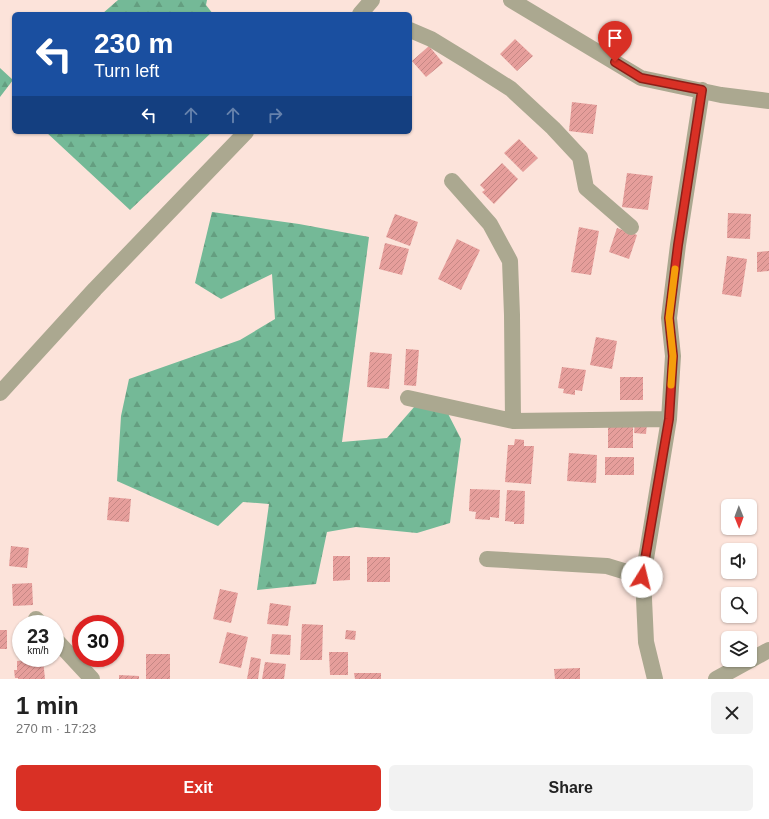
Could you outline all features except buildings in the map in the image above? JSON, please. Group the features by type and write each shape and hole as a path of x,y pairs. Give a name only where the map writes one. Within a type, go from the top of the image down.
{"street":[{"path":"511,0 641,78 721,95 769,101"},
{"path":"412,31 432,39 516,94 553,128 580,157 586,188 631,227"},
{"path":"655,679 646,642 642,577 669,419 673,356 669,318 678,245 702,90"},
{"path":"0,393 95,289 244,134"},
{"path":"452,181 490,224 510,261 513,421"},
{"path":"408,398 513,421 669,419"},
{"path":"487,559 607,566 642,577"},
{"path":"64,649 92,679"},
{"path":"716,679 769,650"}],"green space":[{"path":"118,0 207,0 206,5 211,12 104,12"},
{"path":"0,68 12,79 12,81 0,97"},
{"path":"48,134 210,134 130,210"},
{"path":"212,212 299,224 369,237 342,442 387,438 415,406 444,406 461,439 450,523 417,533 356,527 327,532 316,584 257,590 269,504 243,502 218,526 117,481 121,416 129,379 240,340 275,319 272,274 221,299 195,283"}],"slow traffic":[{"path":"671,385 673,356 669,318 675,269"}],"route":[{"path":"615,62 641,78 702,90 678,245 669,318 673,356 669,419 642,577"}]}
